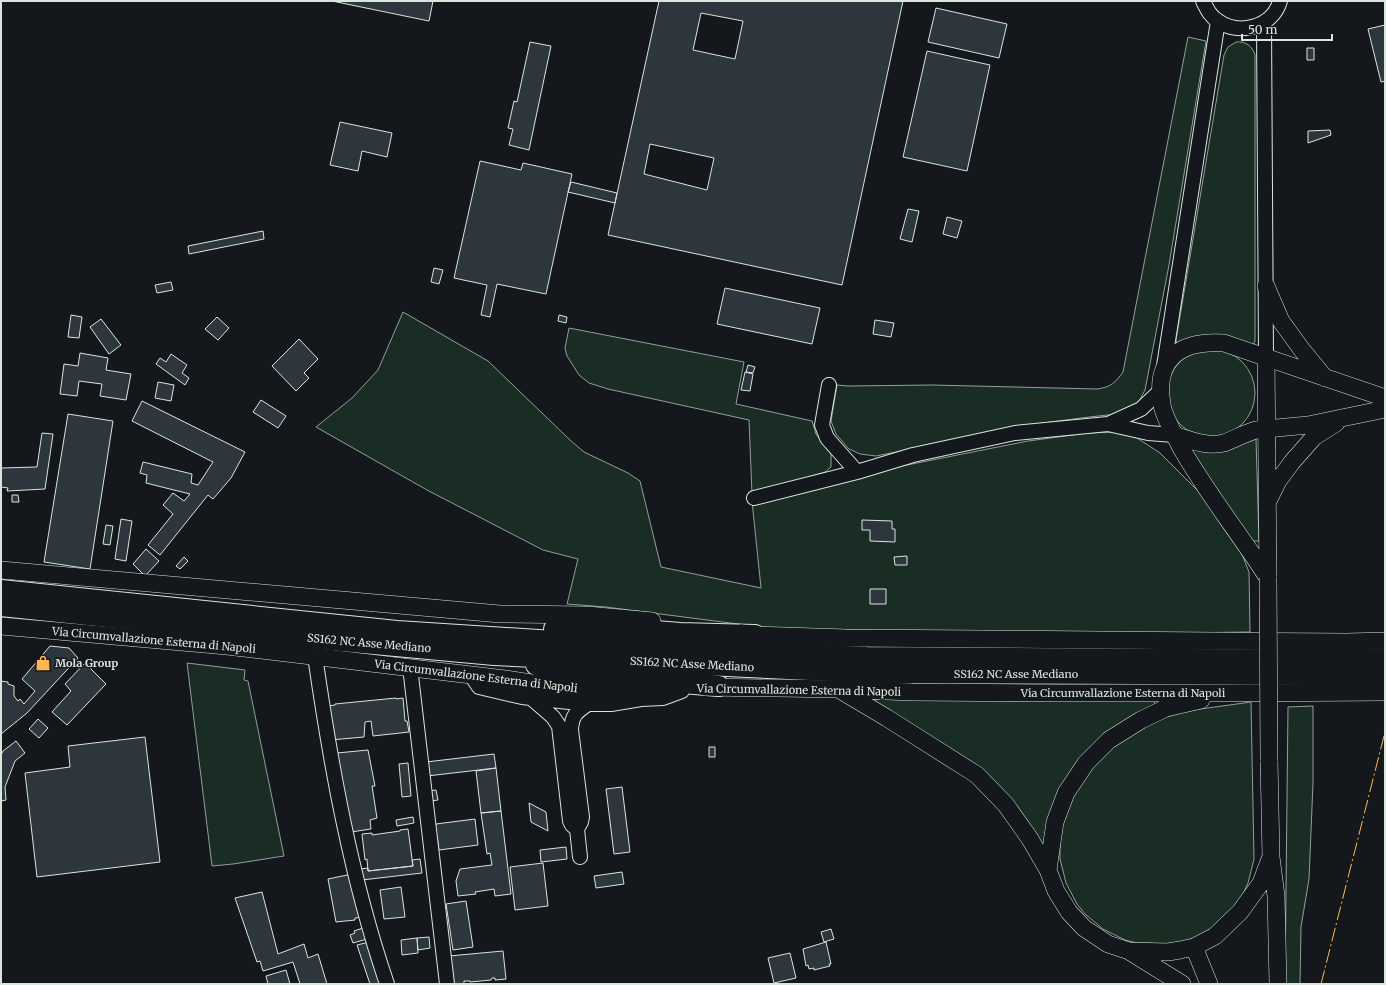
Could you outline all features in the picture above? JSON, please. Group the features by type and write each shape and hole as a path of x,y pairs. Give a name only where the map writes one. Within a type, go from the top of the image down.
{"highway":[{"name":"SS162 NC Asse Mediano","path":"1,590 397,631 663,648 867,657 1344,660 1384,645"},
{"name":"SS162 NC Asse Mediano","path":"1,606 494,655 872,673 1385,675"},
{"path":"397,631 619,628 680,633 755,635"},
{"path":"494,655 572,674 719,686"}],"main road":[{"path":"1266,286 1281,321 1325,378"},
{"path":"1268,578 1194,470 1174,435 1162,406 1161,377 1164,366 1176,353 1194,345 1208,342 1224,343 1385,398"},
{"path":"1266,357 1271,857 1276,896 1274,980"},
{"path":"1174,435 1203,443 1223,443 1249,432 1308,425 1385,409"},
{"path":"1267,503 1278,481 1314,437 1348,416"},
{"path":"1,570 500,614 587,615 670,623 755,635 854,638 1347,642 1384,645"},
{"name":"Via Circumvallazione Esterna di Napoli","path":"1,626 227,646 410,667 570,689 624,692 719,686 920,692 1226,694 1385,692"},
{"path":"838,689 977,775 1006,805 1030,839 1048,870 1056,891 1069,912 1084,928 1108,944 1129,952 1182,984"},
{"path":"1048,870 1055,822 1066,793 1086,763 1109,740 1141,720 1166,708 1226,694"},
{"path":"1129,952 1168,952 1194,947 1215,936 1240,912 1261,883 1271,857"},
{"path":"1194,947 1209,984"}],"street":[{"path":"1202,4 1218,22 1229,27 1241,29 1253,27 1264,22 1273,14 1280,1"},
{"path":"1164,366 1218,22"},
{"path":"1264,22 1266,357"},
{"path":"829,385 822,425 827,438 856,472"},
{"path":"1108,424 1141,409 1161,390"},
{"path":"754,498 856,472 913,454 1015,433 1108,424 1148,432 1174,435"},
{"path":"315,656 328,743 354,871 387,984"},
{"path":"410,667 447,984"},
{"path":"471,675 479,687 531,698 588,704 611,704 663,698 688,688"},
{"path":"531,698 553,717 559,726 570,821 577,829"},
{"path":"580,857 577,829 582,817 571,730 572,720 576,711 588,704"}],"green space":[{"path":"1188,37 1206,41 1169,265 1145,390 1138,403 1117,414 1028,425 876,456 860,454 849,449 836,434 831,421 837,385 932,385 1097,389 1109,386 1118,379 1123,372"},
{"path":"1236,42 1243,42 1248,45 1255,55 1255,341 1252,345 1177,344 1176,340 1224,55 1228,47"},
{"path":"403,312 488,361 584,452 628,473 640,481 661,567 761,588 752,501 907,465 1028,441 1088,433 1115,432 1134,436 1160,453 1210,503 1238,544 1249,572 1250,632 1097,634 777,629 606,607 567,604 578,559 543,550 427,490 316,427 352,398 378,370"},
{"path":"569,328 744,362 736,404 812,421 816,434 831,454 831,467 825,472 752,494 749,420 608,389 589,383 579,375 567,356 565,348"},
{"path":"1202,349 1220,349 1236,356 1248,368 1255,384 1255,402 1248,418 1236,430 1220,437 1202,437 1186,430 1174,418 1167,402 1167,384 1174,368 1186,356"},
{"path":"1256,439 1259,541 1252,541 1188,447 1239,445"},
{"path":"187,663 245,670 244,680 248,681 284,856 212,866"},
{"path":"877,699 1153,701 1155,706 1114,727 1045,846 1031,830 874,701"},
{"path":"1251,702 1254,859 1248,883 1236,905 1219,923 1198,937 1174,944 1137,943 1125,940 1103,929 1085,914 1077,904 1066,883 1060,859 1060,830 1074,792 1092,765 1112,744 1154,721 1186,711"},
{"path":"1313,706 1313,783 1309,879 1301,927 1300,984 1285,984 1288,707"}],"building":[{"path":"332,1 433,1 429,21"},
{"path":"659,1 903,1 842,285 608,235","holes":["701,13 743,21 735,59 693,50","650,144 714,158 707,190 644,174"]},
{"path":"936,8 1007,24 999,58 928,42"},
{"path":"1385,25 1385,81 1381,82 1368,29"},
{"path":"530,42 551,46 529,150 509,145 513,129 508,128 514,101 517,102"},
{"path":"1307,48 1314,48 1314,60 1307,60"},
{"path":"927,51 990,65 967,171 903,157"},
{"path":"340,122 392,133 387,157 362,151 358,171 330,165"},
{"path":"1330,130 1331,135 1308,143 1308,131"},
{"path":"480,161 521,170 523,163 572,174 546,294 497,284 490,317 481,315 487,285 454,278"},
{"path":"571,182 617,193 615,203 568,192"},
{"path":"908,209 919,211 912,242 900,239"},
{"path":"947,217 962,221 957,238 943,234"},
{"path":"263,231 264,239 189,254 188,246"},
{"path":"434,268 443,270 439,284 431,282"},
{"path":"171,282 173,290 157,293 155,285"},
{"path":"725,288 820,308 812,344 717,324"},
{"path":"71,315 82,317 79,338 68,337"},
{"path":"559,315 567,317 566,323 558,321"},
{"path":"217,317 229,328 218,340 205,329"},
{"path":"101,319 121,345 109,354 90,327"},
{"path":"875,320 894,323 891,337 873,334"},
{"path":"299,339 318,359 304,373 309,378 296,391 272,366"},
{"path":"80,353 108,358 106,370 131,374 126,400 100,396 102,384 79,381 77,396 60,394 64,364 78,366"},
{"path":"171,354 187,365 182,373 189,378 185,385 156,364 160,358 166,362"},
{"path":"748,365 755,367 753,373 746,372"},
{"path":"745,372 753,374 750,391 741,390"},
{"path":"158,382 174,385 171,401 155,398"},
{"path":"261,400 286,416 278,428 253,412"},
{"path":"142,401 245,452 231,478 213,499 208,495 160,555 148,545 173,514 163,505 173,493 184,501 190,494 146,483 147,475 140,473 143,462 192,474 191,483 198,485 213,462 132,421"},
{"path":"68,414 113,421 90,569 44,562"},
{"path":"42,433 53,434 45,489 7,491 8,488 1,487 1,468 37,467"},
{"path":"12,495 18,495 19,502 12,502"},
{"path":"121,519 132,521 126,561 115,559"},
{"path":"862,520 892,521 892,529 895,529 895,542 870,541 870,530 862,530"},
{"path":"106,525 113,526 110,545 103,544"},
{"path":"146,549 159,561 145,576 133,564"},
{"path":"907,556 907,565 895,565 894,557"},
{"path":"184,557 188,561 180,569 176,566"},
{"path":"870,589 886,589 886,604 870,604"},
{"path":"50,646 69,648 78,658 27,713 1,734 1,681 8,682 8,684 14,686 14,696 18,701 20,699 24,704 35,691 22,679"},
{"path":"85,663 106,684 67,725 52,712 71,691 65,684"},
{"path":"403,698 405,721 407,721 409,732 373,736 371,721 365,722 364,737 330,740 328,706"},
{"path":"38,719 48,728 39,738 29,729"},
{"path":"145,737 160,862 37,877 25,773 70,767 68,746"},
{"path":"16,741 25,753 15,761 5,787 6,800 1,801 1,755 3,751"},
{"path":"709,747 715,747 715,757 709,757"},
{"path":"368,750 375,786 372,786 377,818 370,820 371,829 351,832 337,753"},
{"path":"494,754 496,768 427,776 426,762"},
{"path":"408,763 411,796 402,797 399,764"},
{"path":"496,768 501,811 481,813 476,771"},
{"path":"622,787 630,852 614,854 606,789"},
{"path":"436,790 438,800 431,801 429,791"},
{"path":"529,803 546,812 548,831 531,822"},
{"path":"501,811 511,894 495,896 494,889 475,892 476,894 458,896 456,881 460,869 492,865 490,853 487,854 481,813"},
{"path":"413,817 414,823 397,826 396,820"},
{"path":"475,819 478,845 439,850 437,836 433,837 432,826 436,824"},
{"path":"408,829 413,866 368,871 367,859 365,860 362,834 372,833 372,835"},
{"path":"566,847 567,859 541,862 540,850"},
{"path":"420,859 422,873 362,880 360,869 368,868 368,871 413,866 412,860"},
{"path":"543,863 548,906 515,910 510,867"},
{"path":"622,872 624,884 596,888 594,876"},
{"path":"352,874 363,917 355,918 355,920 336,922 328,879"},
{"path":"401,887 405,917 384,919 380,890"},
{"path":"262,892 278,954 304,944 308,958 318,954 327,984 300,984 293,962 263,971 260,961 257,962 235,898"},
{"path":"466,901 473,947 453,950 446,904"},
{"path":"363,928 367,939 353,943 350,935 355,933 354,931"},
{"path":"831,929 834,939 824,942 821,932"},
{"path":"429,937 430,948 418,950 417,938"},
{"path":"417,938 418,953 402,955 401,940"},
{"path":"369,942 382,984 370,984 357,945"},
{"path":"826,942 831,964 829,964 830,966 814,970 814,968 809,969 808,965 806,966 803,949"},
{"path":"503,951 506,979 495,980 495,978 492,978 491,980 470,982 464,981 464,984 452,984 449,956"},
{"path":"790,953 796,978 774,983 768,958"},
{"path":"286,970 290,984 268,984 266,976"}],"power":[{"path":"1321,984 1385,732"}],"place":[{"name":"Mola Group","path":"43,663"}]}
